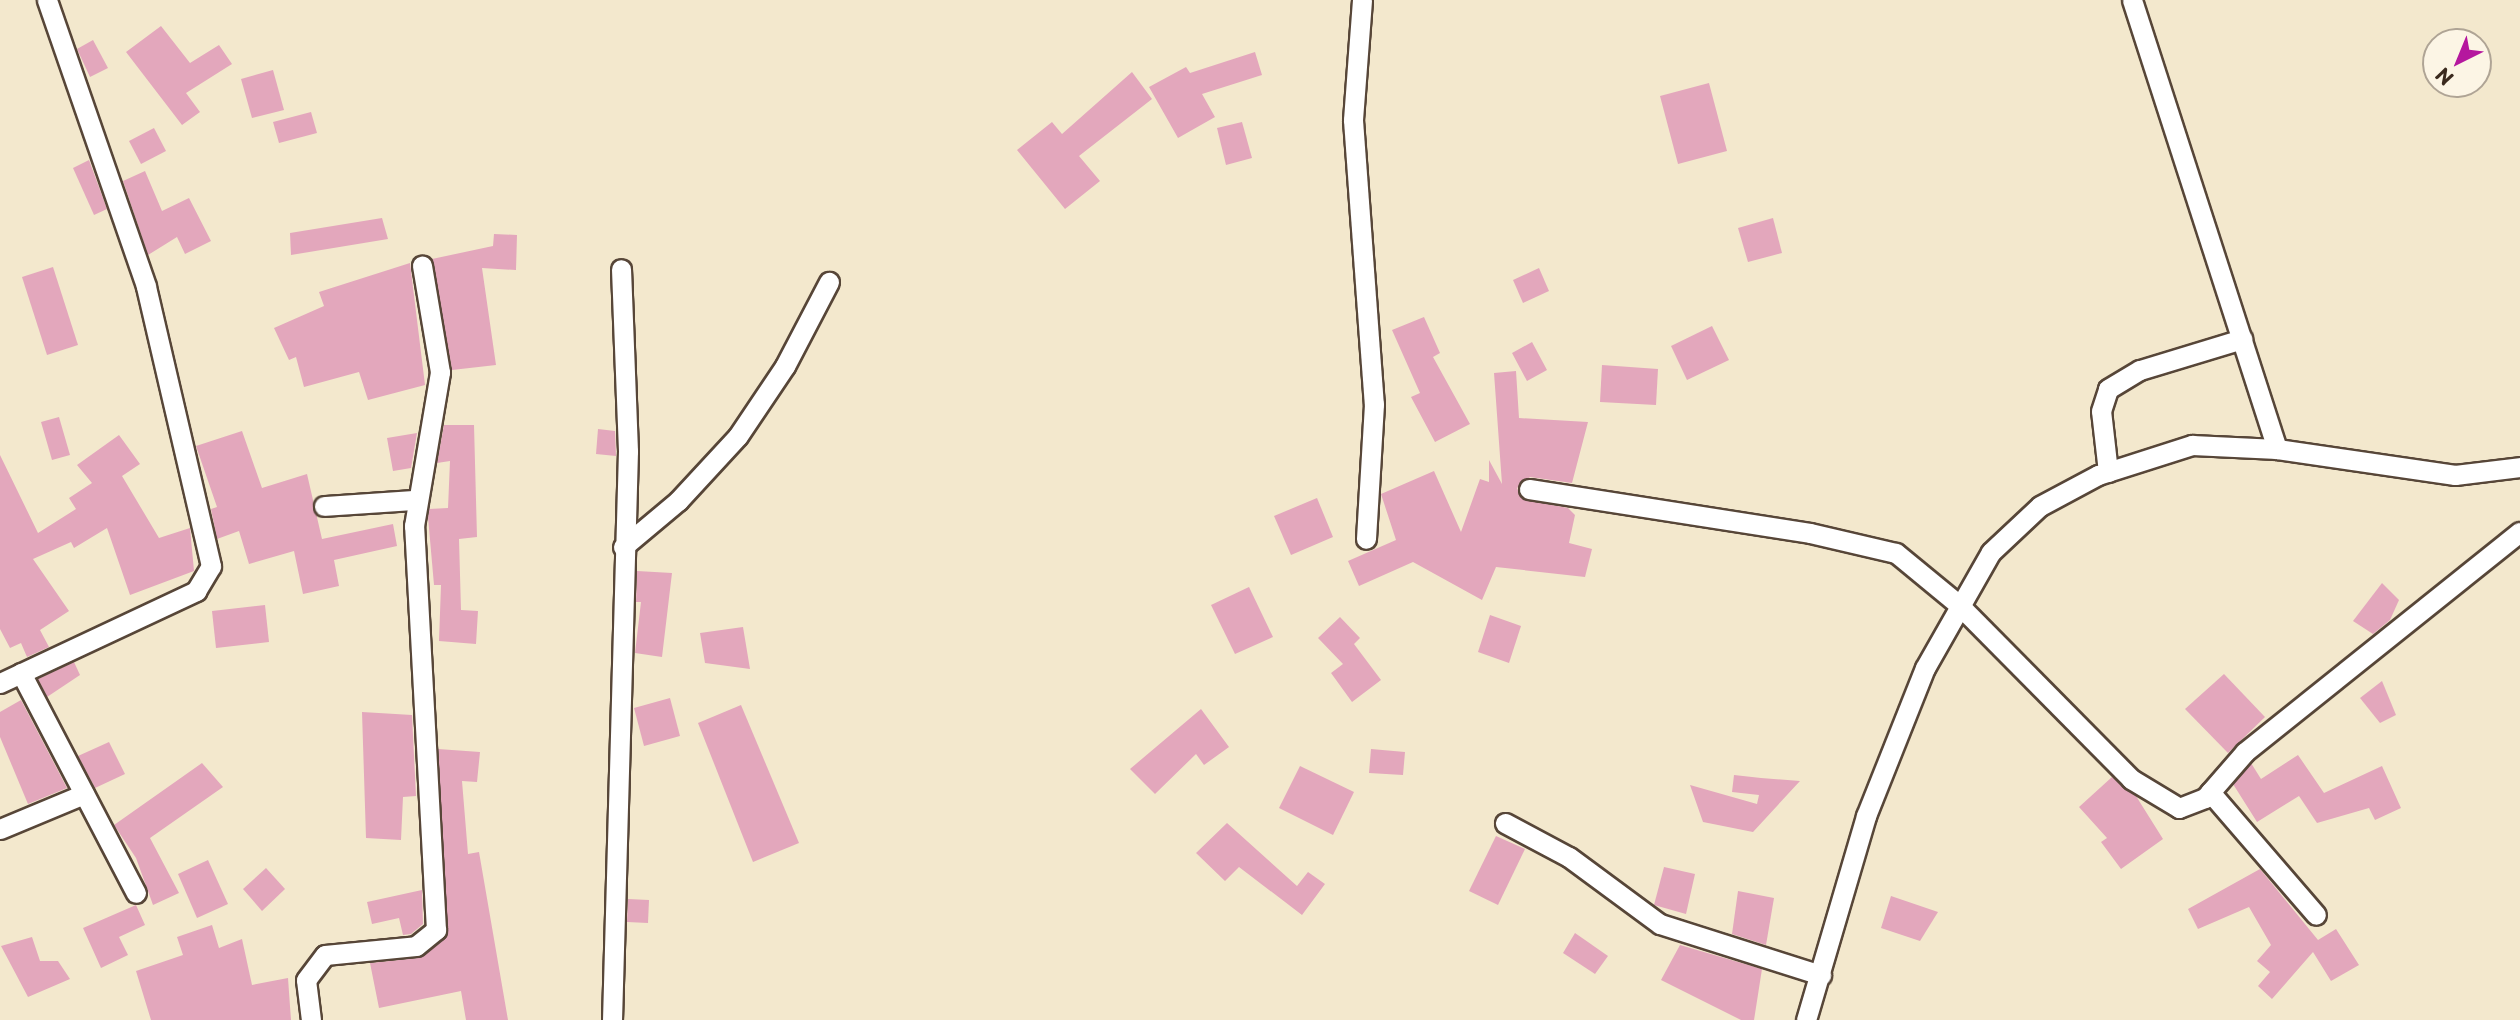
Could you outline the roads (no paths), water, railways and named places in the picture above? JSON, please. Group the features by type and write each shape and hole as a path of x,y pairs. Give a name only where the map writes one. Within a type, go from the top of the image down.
{"street":[{"path":"0,683 197,591 211,566 146,286 47,0"},
{"path":"1362,0 1353,120 1374,404 1366,539"},
{"path":"2132,0 2277,449"},
{"path":"311,1020 306,980 325,955 416,946 436,930 415,500 429,465 440,372 422,266"},
{"path":"612,1020 623,547 628,451 621,269"},
{"path":"623,547 678,502 738,436 785,366 829,282"},
{"path":"2108,472 2101,411 2108,389 2140,370 2242,339"},
{"path":"1806,1020 1866,816 1959,605 1991,552 2040,506 2108,472 2192,444 2277,449 2455,475 2519,469"},
{"path":"1529,489 1851,540 1896,553 1959,605 2064,717 2152,797 2179,807 2194,806 2245,752 2520,532"},
{"path":"324,506 415,500"},
{"path":"21,673 136,893"},
{"path":"2210,792 2316,915"},
{"path":"0,829 83,793"},
{"path":"1505,823 1569,857 1660,924 1821,975"}]}
